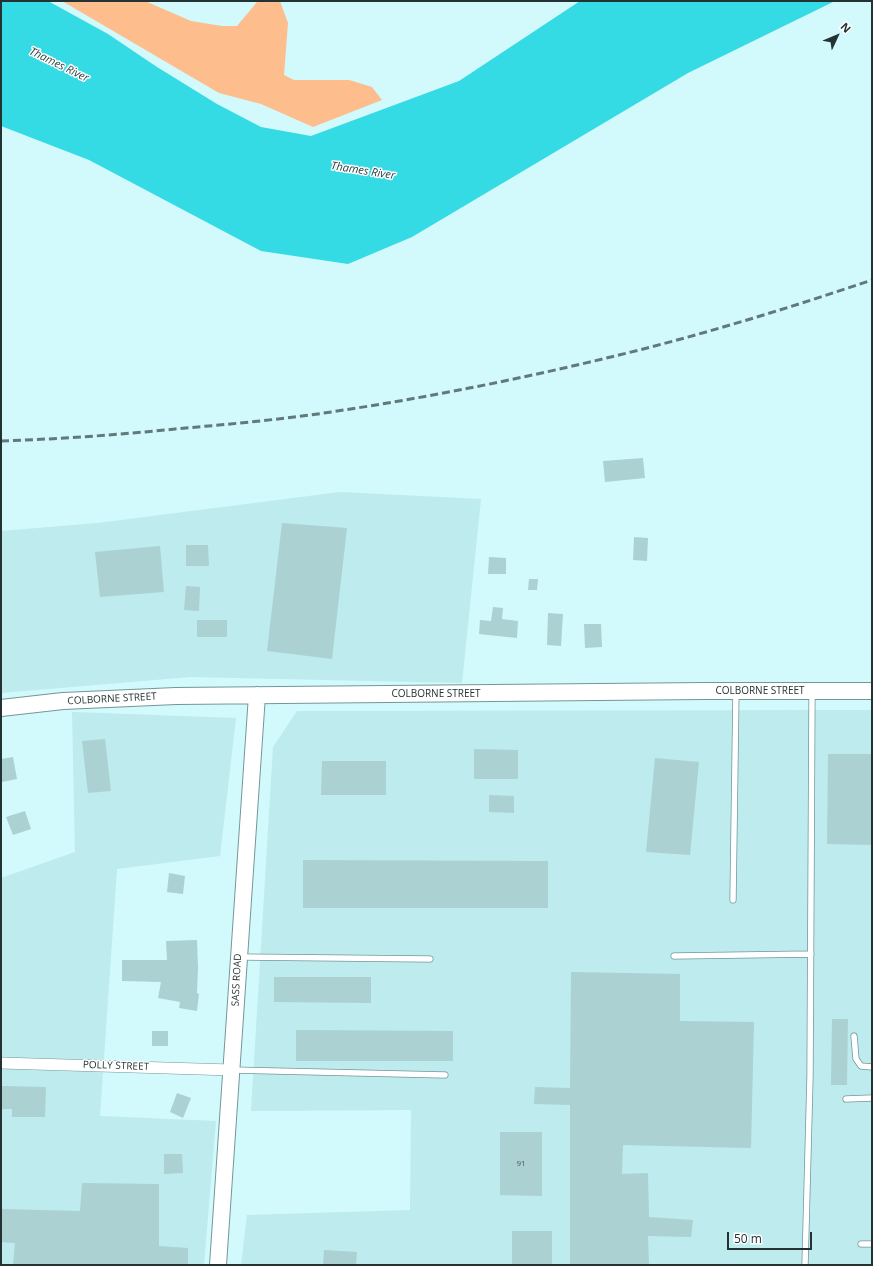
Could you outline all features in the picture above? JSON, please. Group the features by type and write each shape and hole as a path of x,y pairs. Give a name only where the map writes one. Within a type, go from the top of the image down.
{"street":[{"name":"COLBORNE STREET","path":"1,708 63,701 176,696 872,691"},
{"name":"SASS ROAD","path":"218,1265 257,695"},
{"name":"POLLY STREET","path":"1,1063 232,1070"}],"lane":[{"path":"733,900 736,691"},
{"path":"804,1265 810,1076 812,691"},
{"path":"674,956 811,954"},
{"path":"238,957 430,959"},
{"path":"854,1036 856,1058 861,1066 872,1067"},
{"path":"232,1070 445,1075"},
{"path":"846,1098 872,1098"},
{"path":"861,1244 872,1244"}],"shaded area":[{"path":"62,1 145,1 191,21 222,26 237,26 257,2 280,1 288,23 284,75 294,80 349,80 372,87 382,100 313,127 261,104 219,93"},
{"path":"340,492 481,499 462,683 190,677 1,693 1,531 98,523"},
{"path":"872,710 872,1265 241,1265 247,1215 410,1210 411,1110 251,1111 273,747 297,711"},
{"path":"72,712 236,718 220,856 117,869 100,1116 216,1121 204,1265 1,1265 1,878 75,852"}],"water":[{"name":"Thames River","path":"1,1 48,1 108,34 157,67 217,104 261,127 311,136 459,81 580,1 835,1 688,73 412,237 348,264 261,251 89,160 1,126"}],"building":[{"path":"643,458 645,478 605,482 603,461"},
{"path":"282,523 347,528 332,659 267,651"},
{"path":"634,537 648,538 647,561 633,560"},
{"path":"186,545 208,545 209,566 186,566"},
{"path":"160,546 164,592 100,597 95,552"},
{"path":"489,557 506,558 506,574 488,574"},
{"path":"529,579 538,579 537,590 528,590"},
{"path":"186,586 200,587 199,611 184,610"},
{"path":"493,607 503,608 502,619 518,621 517,638 479,634 480,620 491,621"},
{"path":"548,613 563,614 561,646 547,645"},
{"path":"197,620 227,620 227,637 197,637"},
{"path":"584,624 601,624 602,647 585,648"},
{"path":"105,739 111,791 88,793 82,741"},
{"path":"474,749 518,750 518,779 474,779"},
{"path":"828,754 872,754 872,845 827,844"},
{"path":"13,757 17,779 2,782 1,759"},
{"path":"655,758 699,762 690,855 646,852"},
{"path":"322,761 386,761 386,795 321,795"},
{"path":"489,795 514,796 514,813 489,812"},
{"path":"25,811 31,829 13,835 6,817"},
{"path":"303,860 548,861 548,908 303,908"},
{"path":"169,873 185,876 183,894 167,892"},
{"path":"197,940 197,993 199,994 197,1011 179,1008 180,1002 158,998 161,982 122,981 122,960 167,960 166,941"},
{"path":"571,972 680,974 680,1021 754,1022 751,1148 623,1145 622,1174 648,1173 649,1217 693,1220 691,1237 648,1236 649,1265 570,1265 570,1105 534,1104 535,1087 570,1088"},
{"path":"274,977 371,977 371,1003 274,1002"},
{"path":"832,1019 848,1019 847,1085 831,1085"},
{"path":"296,1030 453,1031 453,1061 296,1061"},
{"path":"152,1031 168,1031 168,1046 152,1046"},
{"path":"1,1086 46,1087 45,1117 12,1117 12,1109 1,1109"},
{"path":"177,1093 191,1098 183,1118 170,1112"},
{"path":"500,1132 542,1132 542,1196 500,1195"},
{"path":"164,1154 182,1154 183,1173 164,1174"},
{"path":"82,1183 159,1184 159,1246 188,1248 188,1265 13,1265 15,1243 1,1242 1,1209 80,1211"},
{"path":"512,1231 552,1231 552,1265 512,1265"},
{"path":"324,1250 357,1252 356,1265 323,1265"}],"railway":[{"path":"1,441 110,435 260,421 379,405 482,386 651,347 810,301 872,280"}]}
